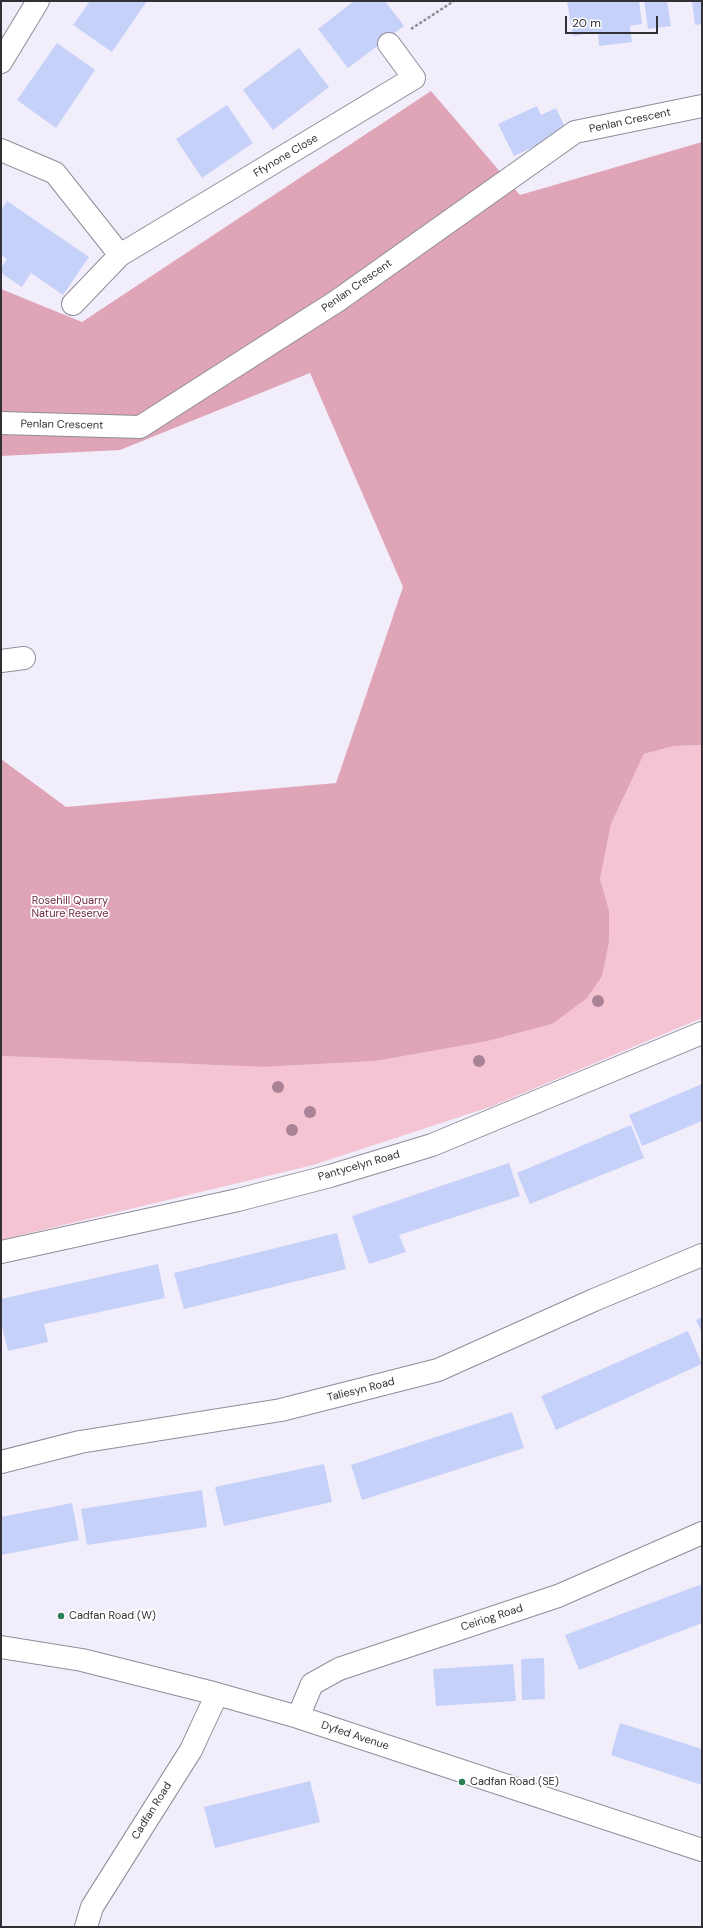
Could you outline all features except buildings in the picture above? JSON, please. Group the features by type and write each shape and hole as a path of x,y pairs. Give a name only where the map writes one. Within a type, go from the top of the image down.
{"street":[{"path":"1,62 38,1"},
{"name":"Ffynone Close","path":"73,304 120,255 414,78 389,44"},
{"name":"Penlan Crescent","path":"1,423 140,427 337,301 575,132 702,106"},
{"path":"1,150 55,172 120,255"},
{"path":"1,661 24,658"},
{"name":"Pantycelyn Road","path":"1,1252 238,1200 330,1176 432,1145 702,1033"},
{"name":"Taliesyn Road","path":"1,1462 80,1442 281,1410 438,1370 594,1300 702,1254"},
{"name":"Ceiriog Road","path":"298,1717 312,1684 338,1669 558,1596 702,1533"},
{"name":"Dyfed Avenue","path":"1,1647 82,1660 217,1694 298,1717 702,1850"},
{"name":"Cadfan Road","path":"86,1927 92,1908 191,1750 217,1694"}],"path":[{"path":"389,44 454,1"}],"shaded area":[{"path":"702,745 702,1018 490,1107 313,1165 1,1240 1,1056 262,1067 376,1061 488,1041 552,1024 609,942 609,910 600,879 611,824 644,754 674,746"}],"green space":[{"name":"Rosehill Quarry Nature Reserve","path":"431,91 520,195 702,142 702,745 674,746 644,754 611,824 600,879 609,910 609,942 602,976 587,998 552,1024 488,1041 376,1061 262,1067 1,1056 1,759 66,807 336,783 403,587 310,373 120,450 1,456 1,289 82,322"}],"place":[{"name":"Cadfan Road (W)","path":"61,1616"},
{"name":"Cadfan Road (SE)","path":"462,1782"}]}
